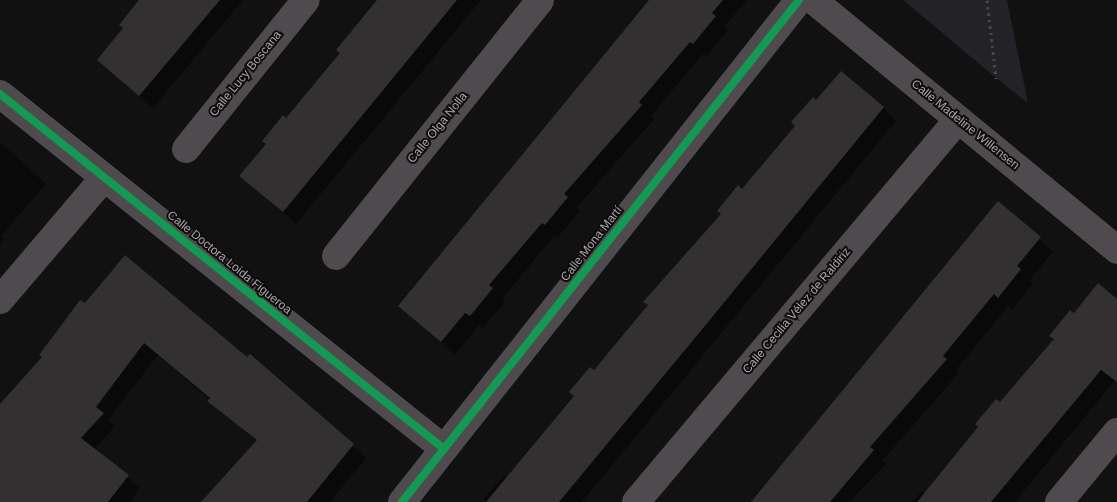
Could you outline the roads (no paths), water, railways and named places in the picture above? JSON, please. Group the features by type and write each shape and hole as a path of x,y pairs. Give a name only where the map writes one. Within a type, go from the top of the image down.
{"street":[{"name":"Calle Lucy Boscana","path":"186,149 306,0"},
{"name":"Calle Olga Nolla","path":"336,256 540,0"},
{"name":"Calle Mona Martí","path":"402,502 800,0"},
{"name":"Calle Madeline Willensen","path":"813,0 1117,250"},
{"name":"Calle Doctora Loida Figueroa","path":"0,94 444,449"},
{"name":"Calle Cecilia Vélez de Raldiriz","path":"636,502 958,120"},
{"path":"0,300 104,178"},
{"path":"1059,502 1117,432"}]}
